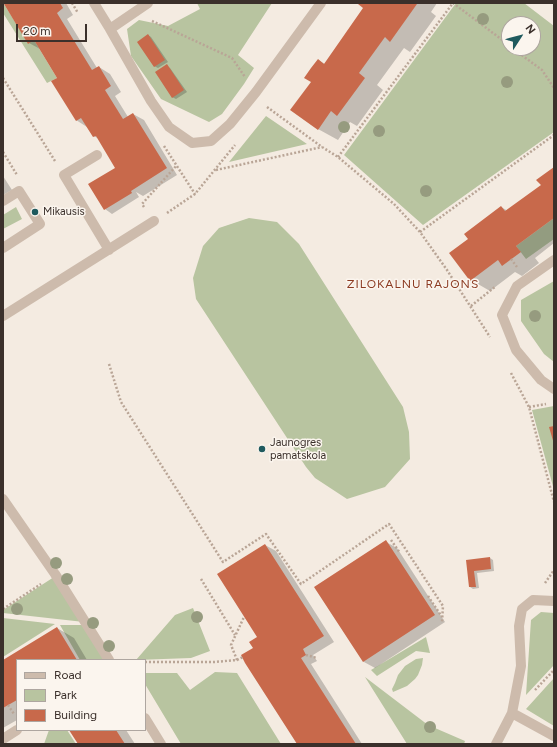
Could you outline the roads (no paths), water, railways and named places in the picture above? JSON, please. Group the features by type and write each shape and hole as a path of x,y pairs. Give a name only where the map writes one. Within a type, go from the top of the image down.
{"street":[{"path":"94,3 151,102 164,121 169,127 192,143 211,141 230,124 256,92 320,3"},
{"path":"110,29 148,3"},
{"path":"97,155 64,175 109,250"},
{"path":"3,201 19,191 40,224 3,248"},
{"path":"3,316 154,221"},
{"path":"554,260 517,286 502,316 516,350 541,380 554,389"},
{"path":"3,499 55,574 108,659"},
{"path":"496,744 512,713 521,666 519,626 522,609 533,600 554,601"},
{"path":"512,713 554,736"},
{"path":"146,720 161,744"},
{"path":"3,739 16,731"}],"place":[{"name":"Mikausis","path":"35,212"},
{"name":"Jaunogres pamatskola","path":"262,449"}],"district":[{"name":"ZILOKALNU RAJONS","path":"413,284"}]}
